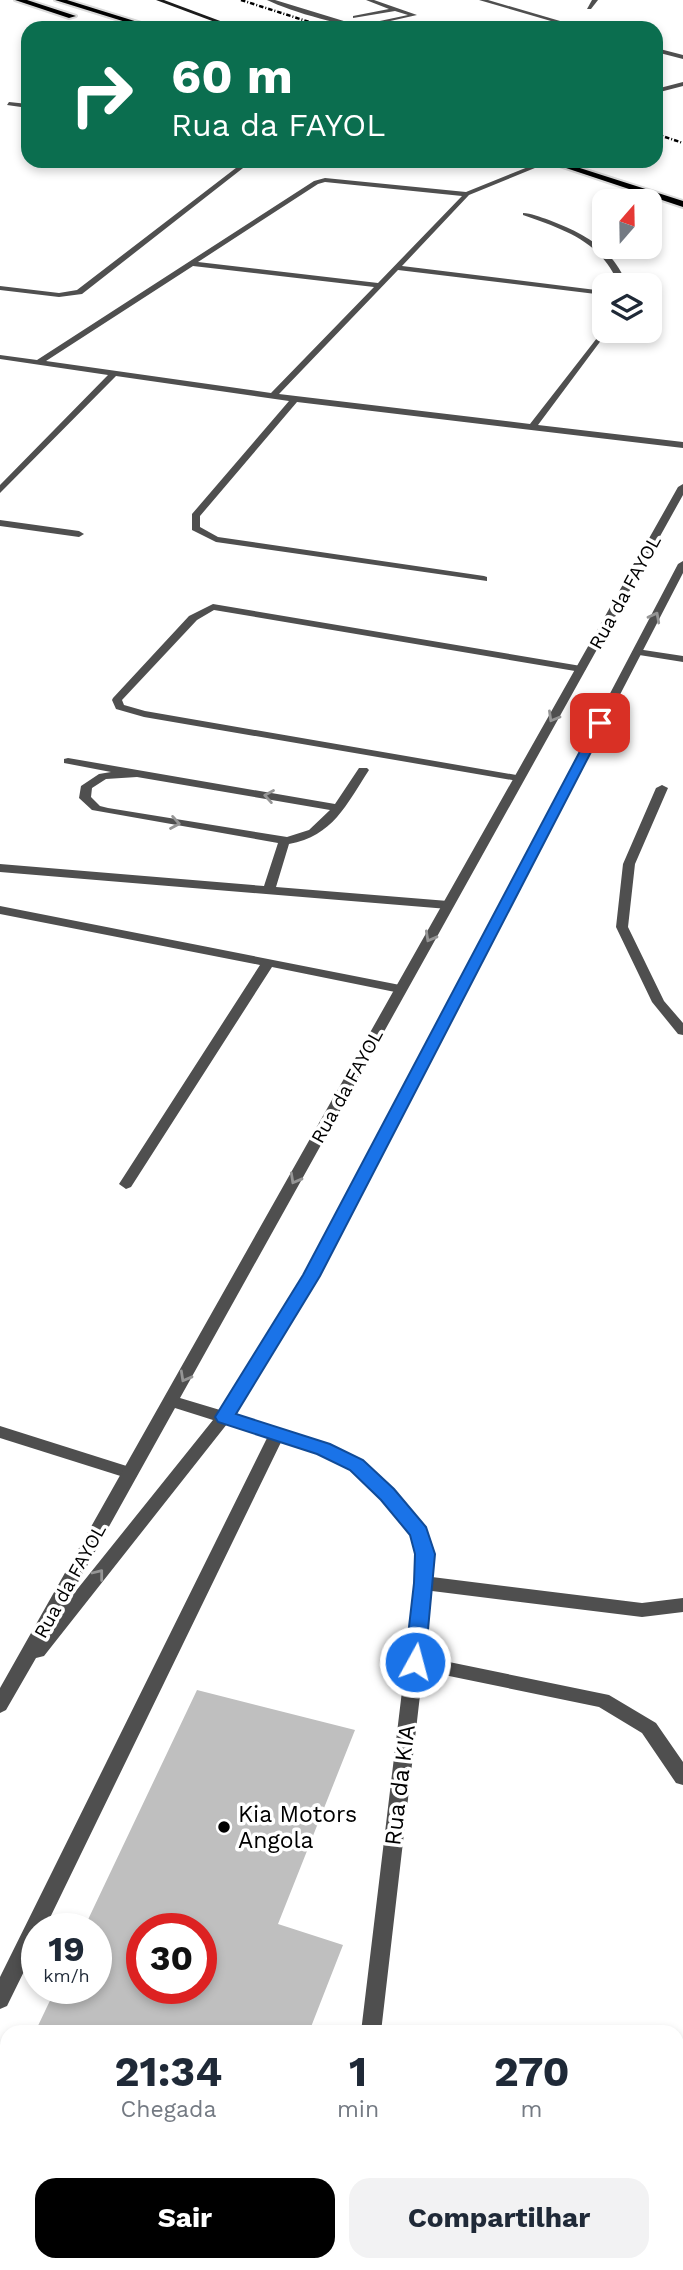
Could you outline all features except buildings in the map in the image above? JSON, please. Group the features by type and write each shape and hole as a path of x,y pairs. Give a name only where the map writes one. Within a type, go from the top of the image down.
{"highway":[{"path":"19,0 87,20"},
{"path":"59,0 130,21"},
{"path":"571,168 683,204"}],"main road":[{"path":"159,0 217,21"}],"street":[{"path":"270,0 344,21"},
{"path":"369,0 414,15 385,21"},
{"path":"482,0 556,21"},
{"path":"589,8 595,0"},
{"path":"355,16 396,9"},
{"path":"663,52 683,57"},
{"path":"663,89 683,84"},
{"path":"9,104 21,105"},
{"path":"0,288 59,295 79,292 239,168"},
{"path":"273,396 467,194 532,168"},
{"path":"38,363 320,181 467,194"},
{"path":"525,214 570,230 618,265 620,273"},
{"path":"190,263 380,285"},
{"path":"397,268 592,292"},
{"path":"532,427 595,343"},
{"path":"0,357 295,399 683,444"},
{"path":"0,490 113,374"},
{"path":"295,399 195,516 195,528 216,540 484,579"},
{"name":"Rua da FAYOL","path":"0,1705 683,487"},
{"path":"0,523 79,534"},
{"name":"Rua da FAYOL","path":"11,1685 224,1417 312,1276 683,564"},
{"path":"518,778 144,714 120,707 117,700 193,618 213,607 581,669"},
{"path":"637,652 683,659"},
{"path":"68,761 336,808"},
{"path":"139,773 103,776 87,786 85,798 96,808 108,811 284,841 312,836 321,831 363,769"},
{"path":"662,788 629,864 622,927 658,1002 683,1031"},
{"path":"270,890 284,841"},
{"path":"0,868 448,905"},
{"path":"0,911 400,989"},
{"path":"126,1184 268,963"},
{"name":"Rua da KIA","path":"172,1401 324,1449 356,1465 387,1494 419,1533 425,1554 424,1583 372,2025"},
{"path":"0,1432 130,1473"},
{"path":"0,2000 277,1434"},
{"path":"424,1583 642,1610 683,1605"},
{"path":"415,1662 603,1700 649,1728 683,1777"}],"railway":[{"path":"241,0 306,21"},
{"path":"663,136 683,143"}],"place":[{"name":"Kia Motors Angola","path":"224,1827"}],"route":[{"path":"415,1662 425,1554 419,1533 387,1494 356,1465 324,1449 224,1417 312,1276 600,723"}]}
